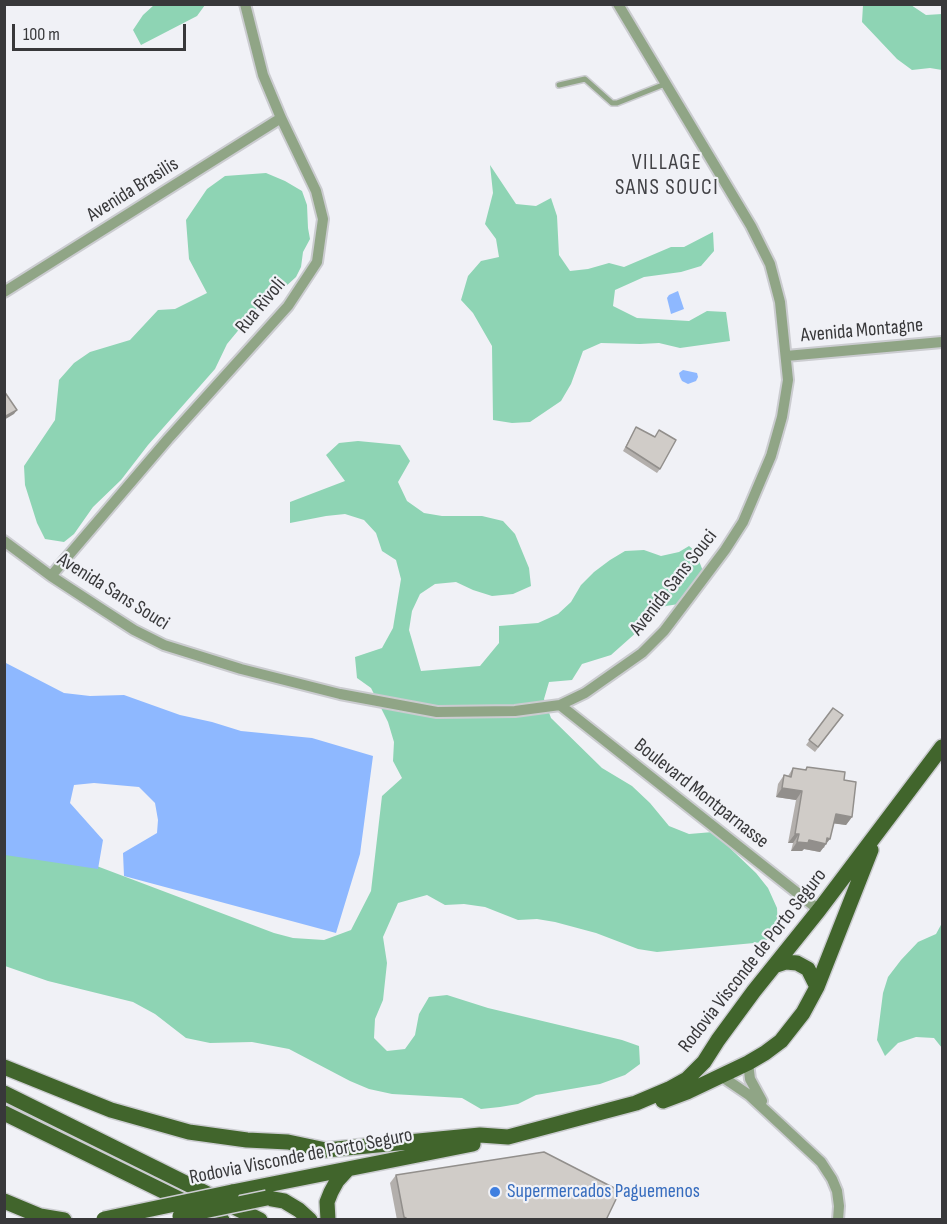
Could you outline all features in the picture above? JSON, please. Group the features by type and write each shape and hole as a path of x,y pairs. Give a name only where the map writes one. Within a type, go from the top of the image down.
{"main road":[{"name":"Rodovia Visconde de Porto Seguro","path":"508,1137 636,1103 687,1079 704,1062 718,1040 942,747"},
{"name":"Rodovia Visconde de Porto Seguro","path":"103,1219 318,1173 348,1169 642,1109 687,1092 748,1063 781,1041 803,1013 817,987 879,831"},
{"path":"774,966 786,962 797,963 808,969 817,987"},
{"path":"4,1067 111,1110 189,1132 247,1140 288,1142 326,1150 471,1136 508,1137"},
{"path":"4,1093 260,1220"},
{"path":"4,1113 222,1220"},
{"path":"328,1220 327,1202 337,1181 348,1169"},
{"path":"178,1220 180,1216 267,1198 284,1202 299,1210 310,1220"},
{"path":"4,1201 40,1216 64,1220"}],"street":[{"name":"Rua Rivoli","path":"51,576 168,439 288,306 317,262 323,219 316,191 263,75 245,4"},
{"name":"Avenida Sans Souci","path":"4,541 51,576 144,635 164,645 241,669 340,694 437,712 514,711 560,705 585,693 642,653 664,631 725,550 742,522 771,456 782,417 788,380 780,302 770,264 751,226 618,4"},
{"name":"Avenida Brasilis","path":"4,292 281,118"},
{"name":"Avenida Montagne","path":"786,356 942,342"},
{"name":"Boulevard Montparnasse","path":"560,705 819,910"},
{"path":"748,1063 752,1084 769,1112"},
{"path":"721,1076 769,1112 821,1162 832,1179 838,1199 838,1220"}],"lane":[{"path":"559,86 585,79 612,103 617,103 665,84"}],"green space":[{"path":"154,5 205,5 197,16 141,45 133,30 143,15"},
{"path":"863,5 911,5 926,15 942,14 942,70 930,68 912,70 897,59 862,22"},
{"path":"490,165 516,204 536,206 551,198 557,216 559,255 570,271 609,263 624,267 671,247 684,247 713,232 714,251 701,266 681,272 644,277 615,290 613,306 637,318 689,321 707,311 726,312 730,341 680,348 659,343 601,343 583,351 571,384 561,401 530,422 512,423 493,420 492,346 473,313 461,300 468,276 481,261 499,257 496,239 485,224 493,193"},
{"path":"266,173 302,191 307,205 310,239 303,252 301,267 296,277 283,289 271,294 261,303 227,344 215,369 148,445 121,480 93,507 74,534 64,542 45,539 37,523 25,485 24,466 55,420 59,380 74,363 90,352 130,340 158,310 175,309 207,293 189,259 186,220 207,189 225,176"},
{"path":"358,441 400,445 410,461 398,482 407,501 424,513 442,516 482,516 503,521 515,534 529,568 531,586 513,594 492,596 456,582 435,584 420,594 412,611 409,630 421,671 480,666 499,643 499,626 538,623 558,614 571,602 581,585 594,572 625,551 644,550 661,556 679,552 689,546 695,551 703,571 685,603 666,606 649,615 638,631 611,655 582,664 572,680 549,682 544,699 551,718 602,768 632,786 669,826 689,834 713,832 756,873 768,888 777,908 778,927 765,942 657,952 638,949 596,933 555,922 537,919 518,920 485,907 464,904 445,905 427,895 398,903 383,937 387,963 383,1000 375,1019 374,1038 387,1051 405,1049 415,1035 419,1014 429,997 447,995 488,1008 639,1046 640,1064 625,1075 600,1084 536,1095 518,1104 481,1109 462,1098 392,1094 369,1089 350,1081 289,1049 252,1042 210,1043 186,1038 155,1014 133,1002 48,981 5,966 4,831 274,933 293,938 324,940 351,930 371,891 382,796 402,778 393,761 394,742 388,722 371,688 357,678 355,657 382,648 393,628 401,579 396,560 382,551 376,533 364,520 345,514 290,523 290,502 345,481 326,455 339,443"},
{"path":"942,923 942,1048 934,1038 916,1037 898,1043 885,1056 877,1040 883,993 888,977 918,942 936,934"}],"water":[{"path":"678,291 684,309 671,314 667,298"},
{"path":"683,370 697,373 696,381 688,384 682,381 679,373"},
{"path":"4,662 64,693 90,696 124,695 180,715 241,731 312,738 373,756 360,854 336,933 124,876 123,853 157,833 158,820 155,803 139,787 94,783 74,785 70,803 103,840 98,869 5,855"}],"building":[{"path":"4,391 17,410 4,417"},
{"path":"636,427 655,437 659,430 676,440 660,469 626,447"},
{"path":"833,708 843,715 818,747 809,740"},
{"path":"807,767 845,772 844,780 856,782 852,817 836,814 830,839 827,838 826,844 809,840 808,843 797,842 799,834 795,834 802,791 782,788 784,775 791,777 793,768 806,770"},
{"name":"Supermercados Paguemenos","path":"544,1152 620,1191 606,1220 409,1220 404,1217 396,1175"}],"place":[{"name":"Supermercados Paguemenos","path":"495,1192"}],"district":[{"name":"VILLAGE SANS SOUCI","path":"667,176"}]}
